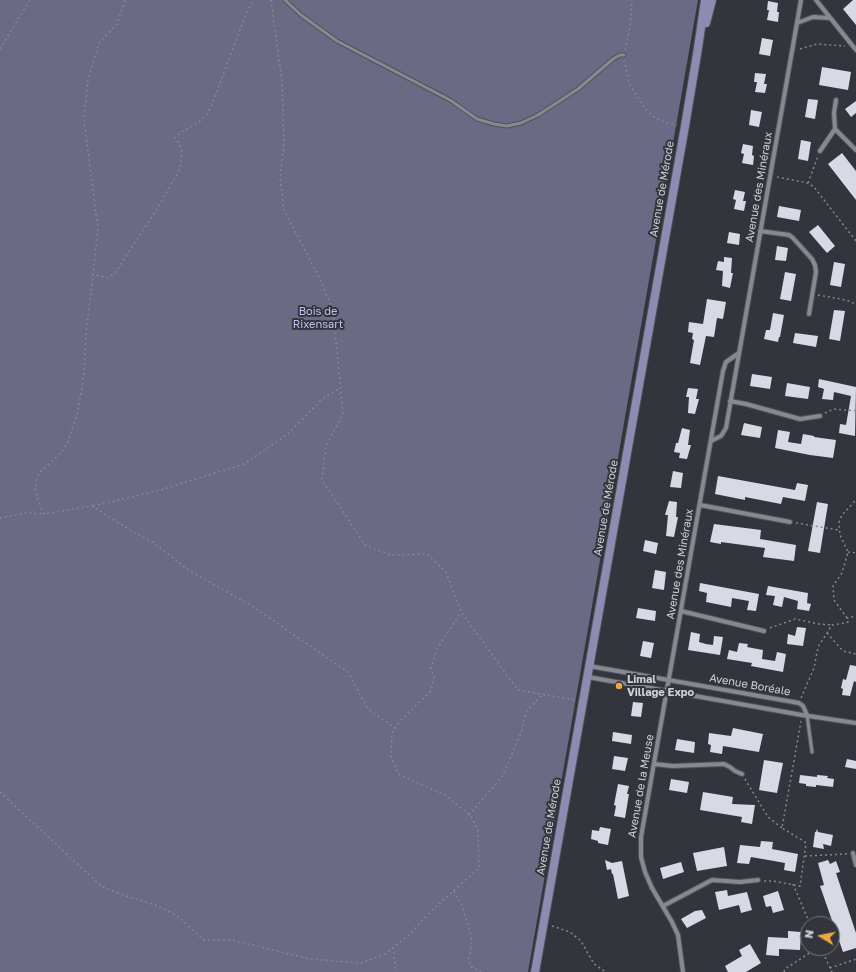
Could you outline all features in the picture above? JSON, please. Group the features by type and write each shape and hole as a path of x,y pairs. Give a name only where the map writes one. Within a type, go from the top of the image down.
{"street":[{"name":"Avenue de Mérode","path":"535,972 685,126 705,0"},
{"name":"Avenue de Mérode","path":"698,48 712,0"},
{"name":"Avenue des Minéraux","path":"711,441 721,436 726,428 801,0"},
{"path":"816,0 855,49"},
{"path":"797,23 813,17 830,18"},
{"path":"820,151 835,129 834,113 836,100"},
{"path":"835,129 856,150"},
{"path":"760,231 789,235 812,259 816,272 809,314"},
{"name":"Avenue des Minéraux","path":"666,690 724,365 739,353"},
{"path":"730,401 800,419 820,416"},
{"path":"700,505 790,522"},
{"path":"681,611 764,630"},
{"name":"Avenue Boréale","path":"587,676 805,715 803,706 799,703 589,666"},
{"name":"Avenue de la Meuse","path":"666,690 642,828 640,851 645,872 652,888 678,935 683,972"},
{"path":"805,715 856,723"},
{"path":"654,764 673,766 724,764 742,774"},
{"path":"852,853 856,865"},
{"path":"663,906 712,880 740,882 758,880"}],"lane":[{"path":"285,0 301,15 337,41 450,100 477,119 494,124 507,126 521,123 538,115 578,89 613,59 620,55 624,55"},
{"name":"Avenue Boréale","path":"805,715 812,752"}],"path":[{"path":"0,49 30,0"},
{"path":"44,514 35,488 37,479 39,473 61,454 67,444 77,415 84,375 86,334 98,229 84,120 88,80 99,43 117,24 125,0"},
{"path":"92,274 108,278 115,273 158,209 180,169 182,152 179,143 175,138 181,132 198,123 211,107 253,0"},
{"path":"271,0 282,82 284,143 280,178 284,210 318,275 333,310 343,414 326,446 322,480 365,545 390,555 427,554 446,572 461,612 518,690 583,701"},
{"path":"632,0 630,26 624,55 630,83 645,109 654,117 666,123 685,126"},
{"path":"792,51 817,44 855,49"},
{"path":"808,183 820,151"},
{"path":"770,176 808,183 814,187 856,242"},
{"path":"812,294 846,300 856,304"},
{"path":"0,518 25,513 44,514 92,506 157,491 244,464 288,434 321,400 340,388"},
{"path":"820,416 834,409 856,411"},
{"path":"764,630 796,619 832,625 848,622 847,618 834,600 832,593 833,586 846,565 848,552 839,530 839,522 842,515 856,500"},
{"path":"92,506 133,532 153,542 188,570 252,606 348,672 368,709 395,728"},
{"path":"790,522 839,530"},
{"path":"848,552 856,553"},
{"path":"0,792 101,886 155,905 176,915 204,940 232,940 310,959 361,963 385,954 409,935 432,910 479,868 478,830 469,815 445,795 398,774 391,756 392,733 401,720 431,691 434,677 431,669 437,649 461,612"},
{"path":"847,618 856,616"},
{"path":"799,703 814,668 818,647 832,625"},
{"path":"827,633 844,651 856,654"},
{"path":"469,815 502,777 521,732 526,712 540,697 547,695"},
{"path":"782,828 805,715"},
{"path":"742,774 768,817 806,844 800,886 758,880"},
{"path":"805,856 852,853"},
{"path":"793,884 807,916"},
{"path":"454,891 461,903 470,932 472,942 469,958 470,966 481,972"},
{"path":"543,924 570,932 581,941 594,964 606,972"},
{"path":"393,947 396,972"},
{"path":"784,972 785,969 805,956"},
{"path":"825,956 832,972"},
{"path":"830,968 856,959"}],"green space":[{"name":"Bois de Rixensart","path":"0,0 698,0 528,972 0,972"}],"building":[{"path":"853,0 856,0 856,25 843,9"},
{"path":"768,1 778,3 778,22 767,20 769,10 767,10"},
{"path":"762,38 773,40 770,56 759,54"},
{"path":"822,67 851,72 848,90 819,85"},
{"path":"755,73 766,74 764,84 767,84 765,93 755,92 757,82 754,82"},
{"path":"808,99 818,100 815,119 805,117"},
{"path":"856,101 856,113 851,117 845,109"},
{"path":"751,110 762,112 759,127 749,125"},
{"path":"801,140 811,142 808,161 798,159"},
{"path":"743,144 753,146 753,165 742,163 744,154 741,153"},
{"path":"842,153 856,171 856,200 828,164"},
{"path":"735,190 745,192 743,201 746,201 744,211 734,209 736,200 733,199"},
{"path":"779,206 801,210 799,221 777,217"},
{"path":"818,225 835,246 827,253 809,232"},
{"path":"729,232 740,234 739,245 727,243"},
{"path":"777,246 788,248 786,261 775,260"},
{"path":"724,257 732,258 731,273 733,273 730,288 722,286 723,271 716,270 718,261 724,262"},
{"path":"834,262 845,264 841,287 830,285"},
{"path":"785,272 796,274 791,301 780,299"},
{"path":"707,299 726,302 723,319 717,318 714,337 706,336 700,365 690,363 694,340 692,339 693,333 688,332 689,322 703,324"},
{"path":"834,310 845,311 840,341 829,339"},
{"path":"773,313 784,315 778,342 764,339 766,330 770,330"},
{"path":"795,333 818,336 816,347 793,343"},
{"path":"752,374 772,377 770,389 750,386"},
{"path":"819,379 856,387 855,436 839,433 840,424 846,425 851,396 834,392 833,400 822,399 824,389 818,387"},
{"path":"787,383 810,387 808,399 785,396"},
{"path":"688,388 698,389 696,399 699,399 695,414 688,413 689,397 686,397"},
{"path":"744,423 762,427 760,438 741,435"},
{"path":"682,428 690,430 688,445 691,445 687,459 679,458 680,453 674,452"},
{"path":"778,430 790,432 788,442 801,444 803,434 836,440 833,458 775,448"},
{"path":"673,471 683,473 681,488 670,487"},
{"path":"718,476 795,490 797,483 808,485 805,501 783,497 781,504 745,497 745,500 715,494"},
{"path":"669,501 677,502 676,517 678,517 674,537 666,536 668,515 665,515"},
{"path":"817,502 828,504 820,553 808,551"},
{"path":"714,524 761,530 760,539 796,545 794,561 763,557 765,548 710,542"},
{"path":"645,540 658,543 656,554 643,551"},
{"path":"655,570 666,572 664,590 652,588"},
{"path":"700,583 759,594 756,611 747,610 749,601 732,598 731,607 706,602 707,593 699,591"},
{"path":"768,586 808,593 807,603 811,604 809,611 797,609 798,601 784,597 782,607 773,605 775,596 766,595"},
{"path":"638,608 656,611 655,621 636,618"},
{"path":"797,627 806,628 803,646 787,644 788,634 795,636"},
{"path":"691,632 700,634 699,642 706,644 713,645 714,636 723,637 720,655 688,650"},
{"path":"643,641 654,643 651,658 640,656"},
{"path":"739,643 748,644 747,647 763,650 762,659 775,661 777,652 786,654 783,672 751,666 752,663 727,659 729,650 737,652"},
{"path":"850,665 856,666 856,682 854,681 850,696 842,695 843,689 841,688 843,679 846,680"},
{"path":"633,702 643,703 641,717 631,716"},
{"path":"733,728 763,734 759,752 723,746 722,754 710,752 711,745 708,744 709,733 731,736"},
{"path":"613,732 632,735 631,744 612,741"},
{"path":"677,739 695,742 694,753 675,750"},
{"path":"614,756 628,758 625,771 612,769"},
{"path":"847,759 856,761 856,769 845,767"},
{"path":"764,760 783,763 777,793 759,790"},
{"path":"800,775 817,777 817,775 828,776 827,778 834,779 833,787 816,785 816,787 806,786 806,784 799,783"},
{"path":"671,779 689,782 687,793 669,790"},
{"path":"618,784 629,786 625,818 614,816 616,806 614,805"},
{"path":"703,792 733,797 732,804 755,805 752,824 741,822 742,817 700,810"},
{"path":"600,827 611,829 608,845 598,843 598,841 591,839 592,830 599,831"},
{"path":"817,829 818,832 833,835 831,846 823,844 824,849 813,847 815,832"},
{"path":"761,841 773,842 772,849 798,854 795,872 784,870 785,863 751,857 749,864 737,863 740,845 760,847"},
{"path":"724,847 727,866 697,871 693,853"},
{"path":"605,860 612,863 622,861 629,896 618,899 613,874 611,869 607,870"},
{"path":"828,860 830,864 836,861 840,872 836,873 856,933 856,948 843,952 840,943 840,916 830,916 820,886 824,885 818,863"},
{"path":"681,862 684,872 663,879 660,868"},
{"path":"727,890 728,896 747,892 752,910 741,913 739,905 719,910 715,892"},
{"path":"778,891 784,910 773,913 771,906 766,907 763,896"},
{"path":"702,910 706,918 687,928 681,919 695,911"},
{"path":"788,931 800,932 800,950 779,949 779,956 766,955 768,937 788,938"},
{"path":"750,944 761,963 746,972 728,972 725,966 742,956 739,950"}],"place":[{"name":"Limal Village Expo","path":"619,686"}]}
